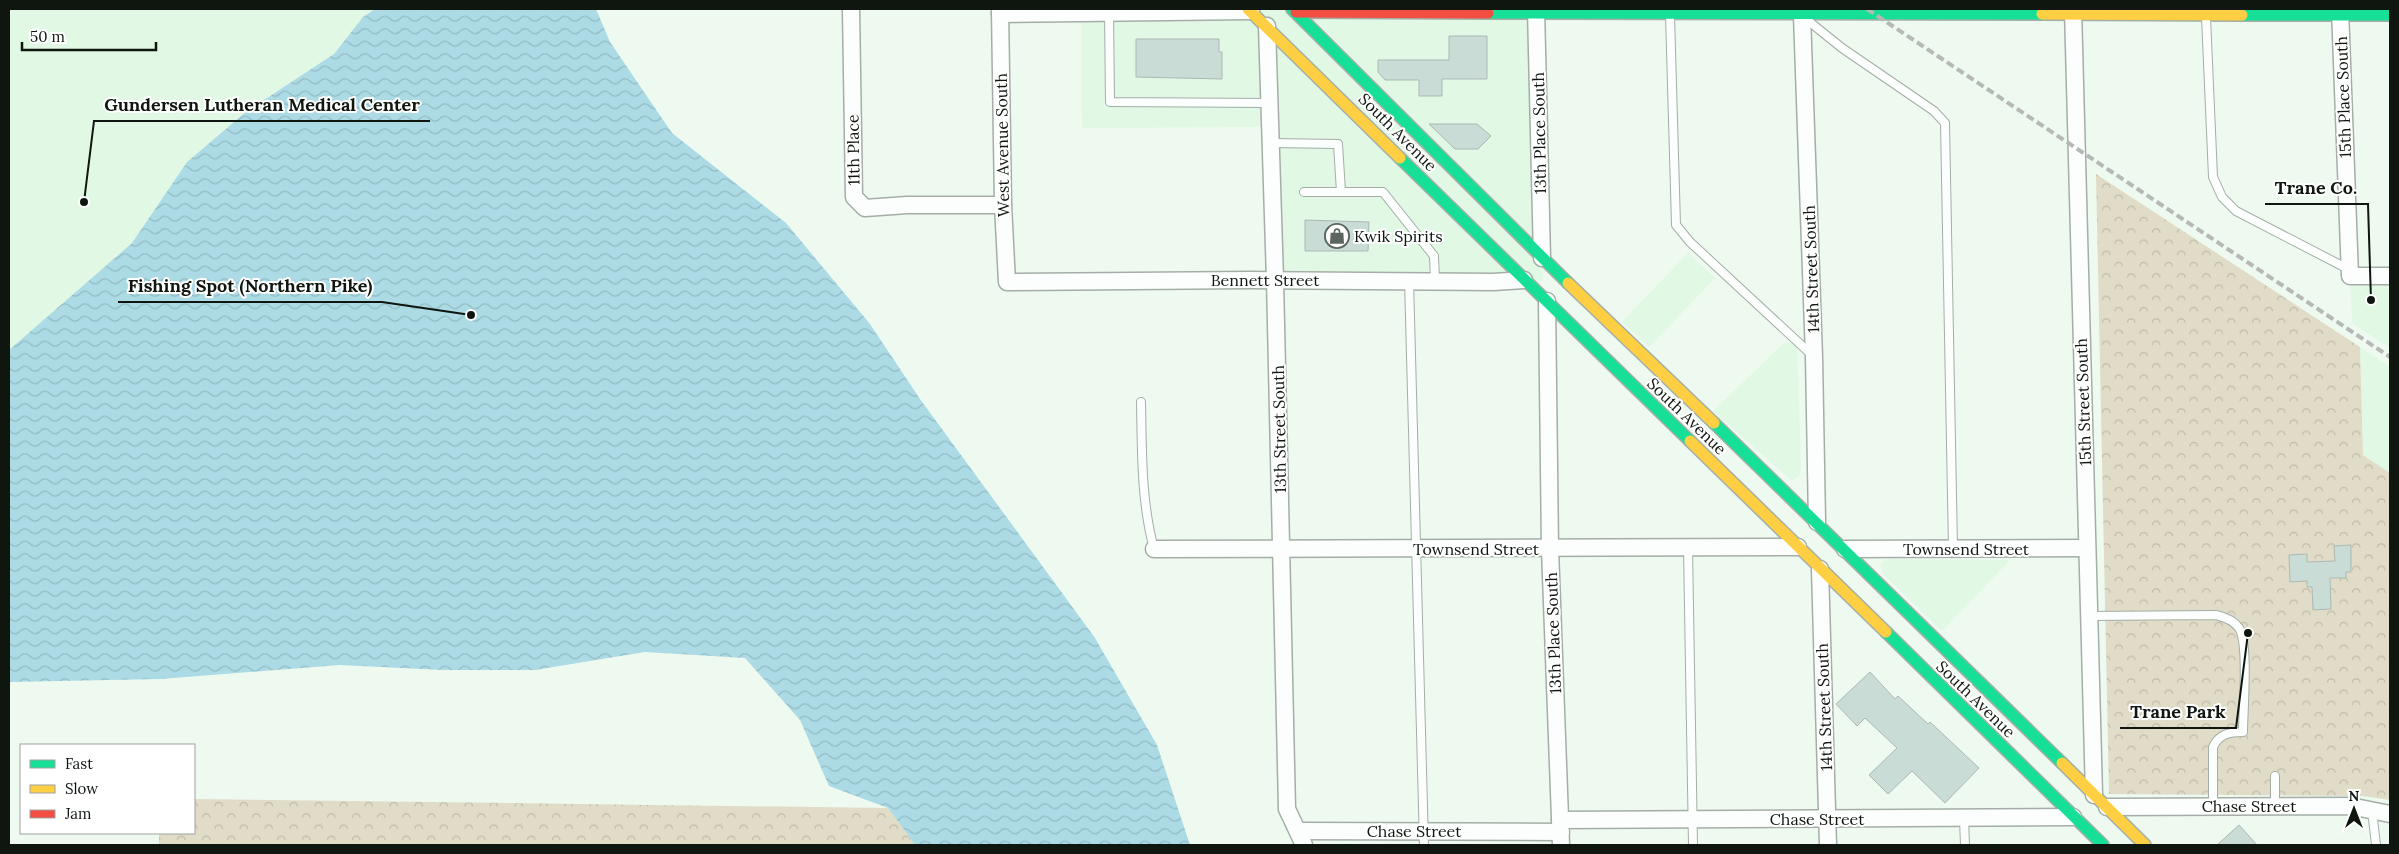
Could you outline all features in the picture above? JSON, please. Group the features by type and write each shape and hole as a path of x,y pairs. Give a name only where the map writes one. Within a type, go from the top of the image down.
{"main road":[{"name":"South Avenue","path":"1250,10 2101,844"},
{"path":"1294,10 1536,10 1802,15 1938,12 2340,12 2390,15"},
{"name":"South Avenue","path":"1294,10 1542,258 1845,549 2145,845"}],"street":[{"name":"11th Place","path":"851,9 854,197 866,208 907,205 1003,205"},
{"path":"1000,11 1250,10"},
{"name":"13th Place South","path":"1536,10 1542,258"},
{"name":"West Avenue South","path":"1000,11 1003,205 1007,282"},
{"name":"15th Street South","path":"2073,12 2094,795"},
{"name":"15th Place South","path":"2340,12 2350,273"},
{"name":"14th Street South","path":"1802,15 1814,357 1816,522"},
{"name":"13th Street South","path":"1266,25 1276,280 1288,809 1301,838"},
{"path":"2350,273 2390,276"},
{"name":"Bennett Street","path":"1007,282 1435,280 1493,282 1524,280"},
{"name":"13th Place South","path":"1547,301 1550,549 1561,833"},
{"name":"Townsend Street","path":"1154,549 1798,547"},
{"name":"Townsend Street","path":"1845,549 2087,548"},
{"name":"14th Street South","path":"1820,569 1828,845"},
{"name":"Chase Street","path":"2107,807 2350,806 2390,814"},
{"name":"Chase Street","path":"1301,838 1424,838 1561,833 1692,819 1964,819 2073,816"}],"lane":[{"path":"1108,12 1110,102 1269,103"},
{"path":"2206,12 2213,177 2222,197 2236,211 2350,273"},
{"path":"1670,13 1676,225 1690,242 1814,357"},
{"path":"1802,15 1842,48 1934,111 1945,123 1953,549"},
{"path":"1270,143 1338,144 1341,192"},
{"path":"1304,192 1383,192 1434,256 1435,280"},
{"path":"1409,280 1424,838"},
{"path":"1141,402 1146,520 1154,549"},
{"path":"1688,548 1693,845"},
{"path":"2089,616 2216,615 2225,617 2238,627 2244,644 2243,732 2223,735 2217,739 2213,747 2213,806"},
{"path":"2275,776 2275,806"},
{"path":"2372,810 2376,845"},
{"path":"1964,819 1964,845"}],"shaded area":[{"path":"9,9 375,9 363,17 334,54 247,111 187,162 132,243 9,350"},
{"path":"1000,9 1403,9 1536,12 1543,280 1275,280 1270,127 1082,128 1081,13"},
{"path":"1688,253 1715,278 1649,347 1622,322"},
{"path":"2350,276 2390,276 2390,348 2352,323"},
{"path":"1784,343 1797,343 1801,468 1799,476 1792,481 1713,411"},
{"path":"2360,347 2390,367 2390,473 2363,455"},
{"path":"1886,559 2010,560 1942,631 1883,574 1881,564"}],"green space":[{"path":"2096,174 2360,347 2363,455 2390,473 2390,800 2363,796 2109,794"},
{"path":"195,799 888,808 915,845 159,845 159,834 195,834"}],"water":[{"path":"375,9 596,9 610,42 672,133 786,223 870,324 920,399 1095,638 1157,745 1190,845 915,845 888,808 829,786 800,720 745,658 645,652 535,670 443,670 340,665 161,679 9,682 9,350 132,243 187,162 247,111 334,54 363,17"}],"building":[{"path":"1449,36 1487,36 1487,79 1442,79 1442,96 1419,96 1419,80 1385,80 1378,72 1378,60 1449,60"},
{"path":"1136,39 1219,39 1219,52 1222,52 1222,79 1136,77"},
{"path":"1429,124 1477,124 1491,136 1478,149 1455,149"},
{"name":"Kwik Spirits","path":"1305,220 1369,222 1368,251 1305,251"},
{"path":"2351,545 2351,572 2346,572 2346,578 2330,578 2331,609 2313,610 2312,587 2307,587 2307,581 2290,582 2289,555 2307,554 2307,562 2335,561 2334,546"},
{"path":"1870,672 1895,699 1898,696 1928,724 1930,722 1979,768 1945,803 1912,771 1888,794 1869,775 1897,748 1865,718 1857,726 1836,704"},
{"path":"2239,825 2257,845 2217,845"}],"railway":[{"path":"1867,9 2390,357"}],"traffic: fast":[{"path":"1292,9 1568,283"},
{"path":"1488,13 2042,14"},
{"path":"2242,15 2390,15"},
{"path":"1400,158 1690,441"},
{"path":"1714,423 2062,763"},
{"path":"1886,632 2103,845"}],"traffic: slow":[{"path":"1248,9 1400,158"},
{"path":"2042,14 2242,15"},
{"path":"1568,283 1714,423"},
{"path":"1690,441 1886,632"},
{"path":"2062,763 2145,845"}],"traffic: jam":[{"path":"1296,12 1488,13"}],"place":[{"name":"Gundersen Lutheran Medical Center","path":"84,202"},
{"name":"Kwik Spirits","path":"1337,236"},
{"name":"Trane Co.","path":"2371,300"},
{"name":"Fishing Spot (Northern Pike)","path":"471,315"},
{"name":"Trane Park","path":"2248,633"}]}
